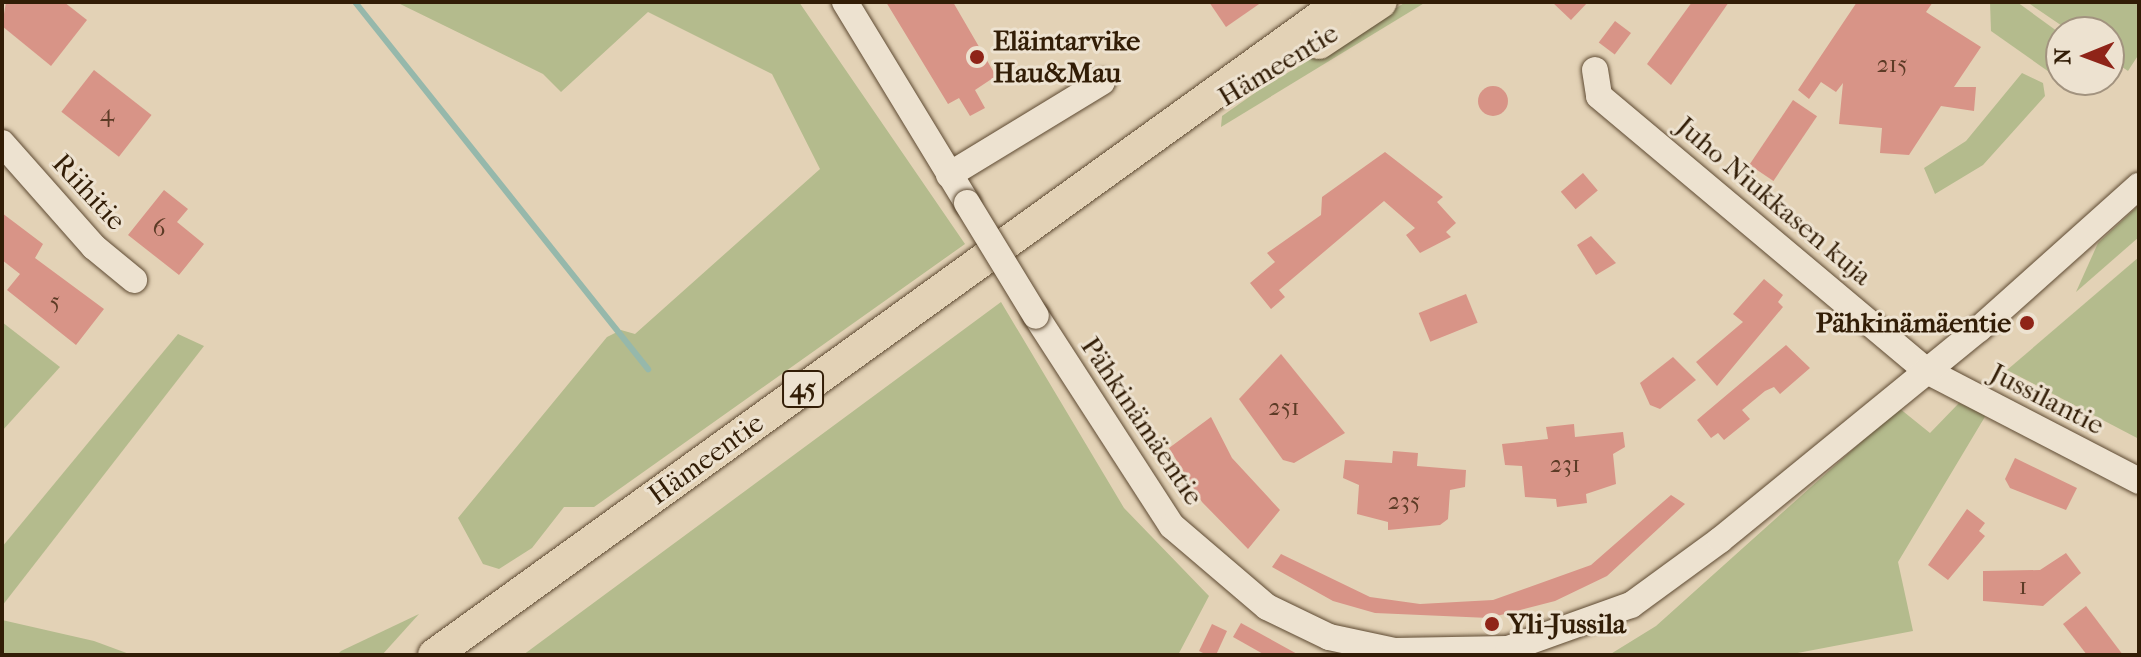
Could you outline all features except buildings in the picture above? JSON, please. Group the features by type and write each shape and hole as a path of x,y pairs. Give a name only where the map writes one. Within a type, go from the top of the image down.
{"main road":[{"name":"Hämeentie","path":"434,655 1341,2"},
{"name":"Hämeentie","path":"1174,125 1381,2"}],"street":[{"name":"Pähkinämäentie","path":"848,7 1143,489 1211,566 1267,607 1329,637 1395,651 1508,649 1631,605 1927,371 2139,186"},
{"name":"Juho Niukkasen kuja","path":"1595,70 1599,96 1927,371"},
{"path":"949,175 1102,82"},
{"name":"Riihitie","path":"2,143 134,280"},
{"name":"Jussilantie","path":"1927,371 2139,481"}],"green space":[{"path":"396,2 799,2 965,244 594,507 564,507 532,548 499,569 483,564 458,518 607,337 621,330 635,334 820,169 772,74 648,12 561,92 543,74"},
{"path":"1406,2 1426,2 1221,127 1222,116 1262,88"},
{"path":"1990,2 2017,2 2045,22 2045,69 1991,31"},
{"path":"2027,2 2139,2 2139,54 2128,71 2125,69 2125,16 2048,16"},
{"path":"2022,73 2043,83 2045,96 1983,165 1935,194 1924,168 1966,141"},
{"path":"2139,205 2139,237 2076,292 2098,243"},
{"path":"2139,257 2139,439 2007,370"},
{"path":"1001,302 1124,508 1209,596 1178,655 523,655"},
{"path":"2,322 60,367 2,431"},
{"path":"178,334 204,346 2,606 2,547"},
{"path":"1959,403 1986,415 1898,562 1913,631 1787,655 1609,655 1656,626 1899,408 1930,433"},
{"path":"419,614 382,655 337,655 341,651"},
{"path":"2,620 94,641 132,655 2,655"}],"waterway":[{"path":"355,2 648,369"}],"place":[{"name":"Eläintarvike Hau&Mau","path":"977,57"},
{"name":"Pähkinämäentie","path":"2027,323"},
{"name":"Yli-Jussila","path":"1492,624"}]}
